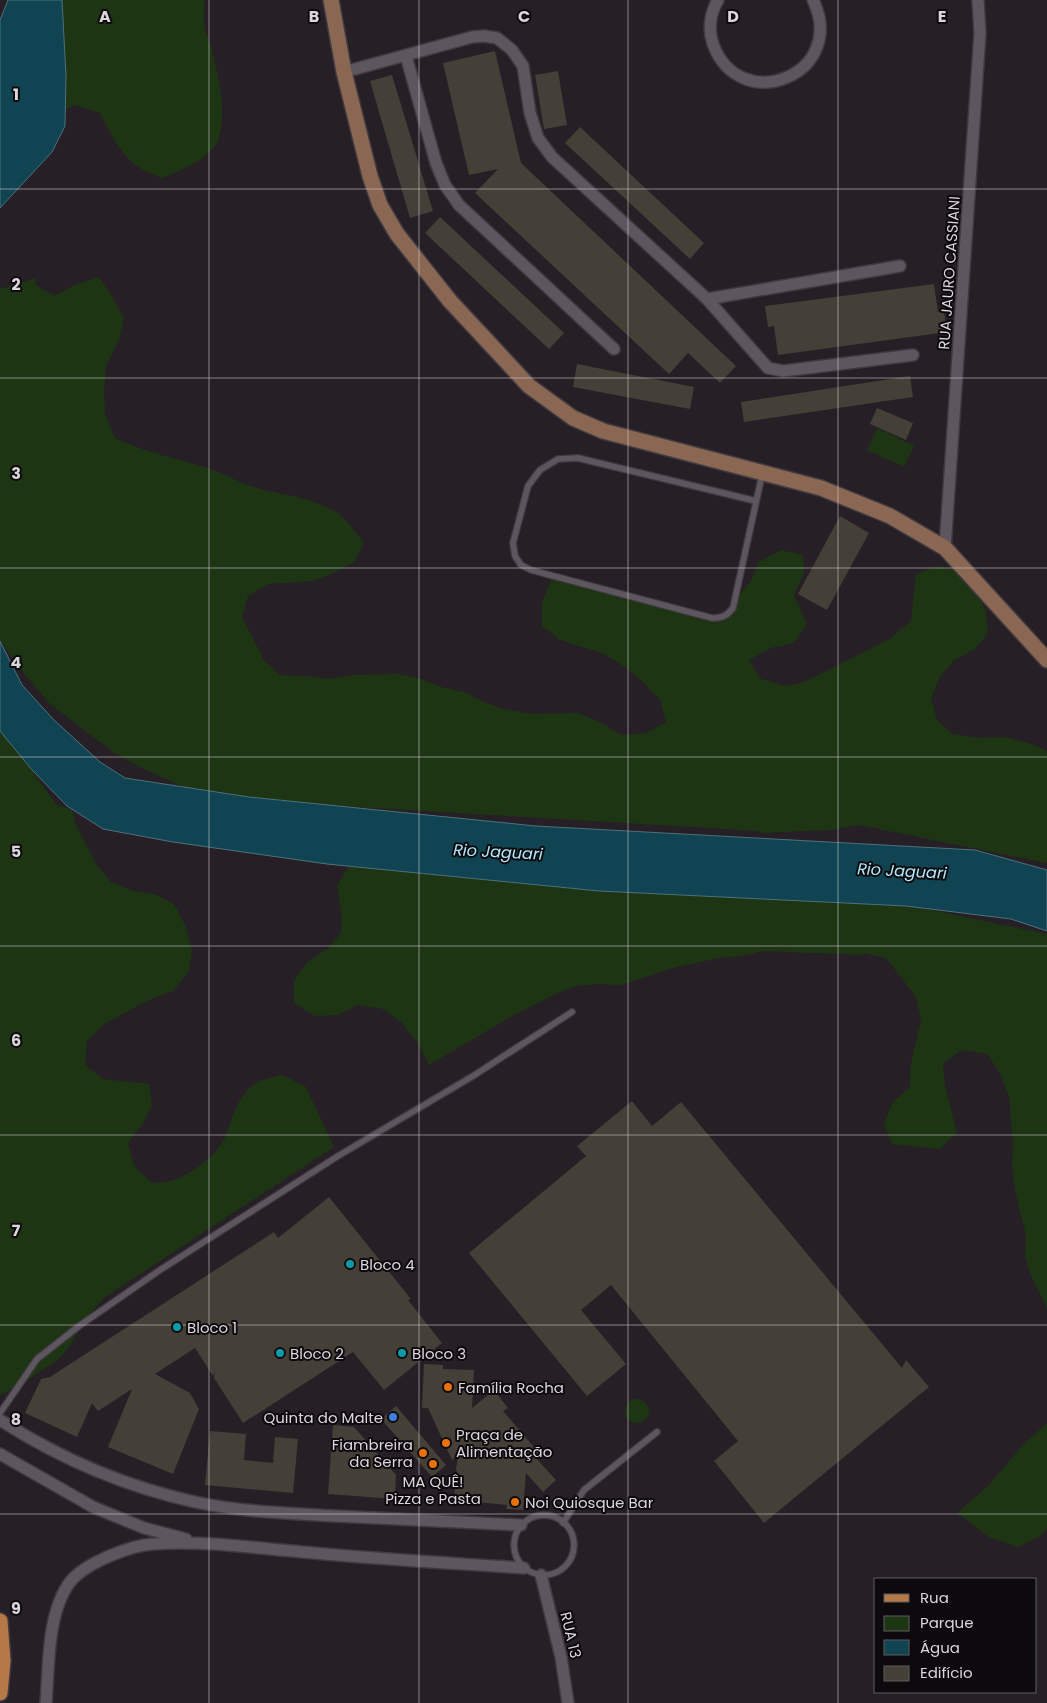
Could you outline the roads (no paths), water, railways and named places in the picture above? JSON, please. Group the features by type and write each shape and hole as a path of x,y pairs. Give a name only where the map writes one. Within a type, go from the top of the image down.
{"main road":[{"path":"0,1621 3,1661 0,1694"}],"street":[{"path":"331,0 344,72 370,176 380,205 397,234 450,301 529,386 573,418 603,431 821,488 890,516 945,548 1047,660"},
{"path":"718,0 711,21 711,38 716,53 726,66 741,77 758,83 777,82 794,76 808,64 817,48 821,30 819,12 813,0"},
{"name":"RUA JAURO CASSIANI","path":"945,548 980,33 978,0"},
{"path":"344,72 472,37 497,38 512,50 523,66 530,113 538,138 552,157 707,299 768,368 783,371 913,355"},
{"path":"406,56 436,164 445,185 459,205 614,349"},
{"path":"707,299 900,266"},
{"path":"0,1420 26,1436 103,1473 138,1487 196,1502 274,1512 521,1525"},
{"path":"0,1454 92,1507 144,1528 202,1544"},
{"path":"46,1703 53,1622 59,1600 71,1581 96,1562 124,1550 153,1544 202,1544 524,1568"},
{"name":"RUA 13","path":"541,1575 561,1657 568,1703"}],"lane":[{"path":"756,501 578,458 558,459 540,470 528,486 513,543 515,556 522,565 531,570 712,618 720,618 728,614 732,608 756,501 762,472"},
{"path":"0,1413 38,1360 87,1320 160,1270 338,1156 473,1076 572,1012"},
{"path":"563,1522 584,1490 657,1432"},
{"path":"546,1515 563,1522 573,1538 574,1548 566,1565 559,1571 541,1575 532,1573 524,1568 518,1561 514,1542 516,1533 521,1525 528,1519 546,1515"}],"water":[{"path":"8,0 62,0 66,76 65,126 52,152 0,208 0,20"},
{"name":"Rio Jaguari","path":"0,641 22,685 54,720 100,762 125,778 249,797 536,826 975,850 1047,870 1047,931 1011,919 906,906 599,891 327,864 173,842 103,829 67,806 33,771 0,731"}],"place":[{"name":"Bloco 4","path":"350,1264"},
{"name":"Bloco 1","path":"177,1327"},
{"name":"Bloco 2","path":"280,1353"},
{"name":"Bloco 3","path":"402,1353"},
{"name":"Família Rocha","path":"448,1387"},
{"name":"Quinta do Malte","path":"393,1417"},
{"name":"Praça de Alimentação","path":"446,1443"},
{"name":"Fiambreira da Serra","path":"423,1453"},
{"name":"MA QUÊ! Pizza e Pasta","path":"433,1464"},
{"name":"Noi Quiosque Bar","path":"515,1502"}]}
